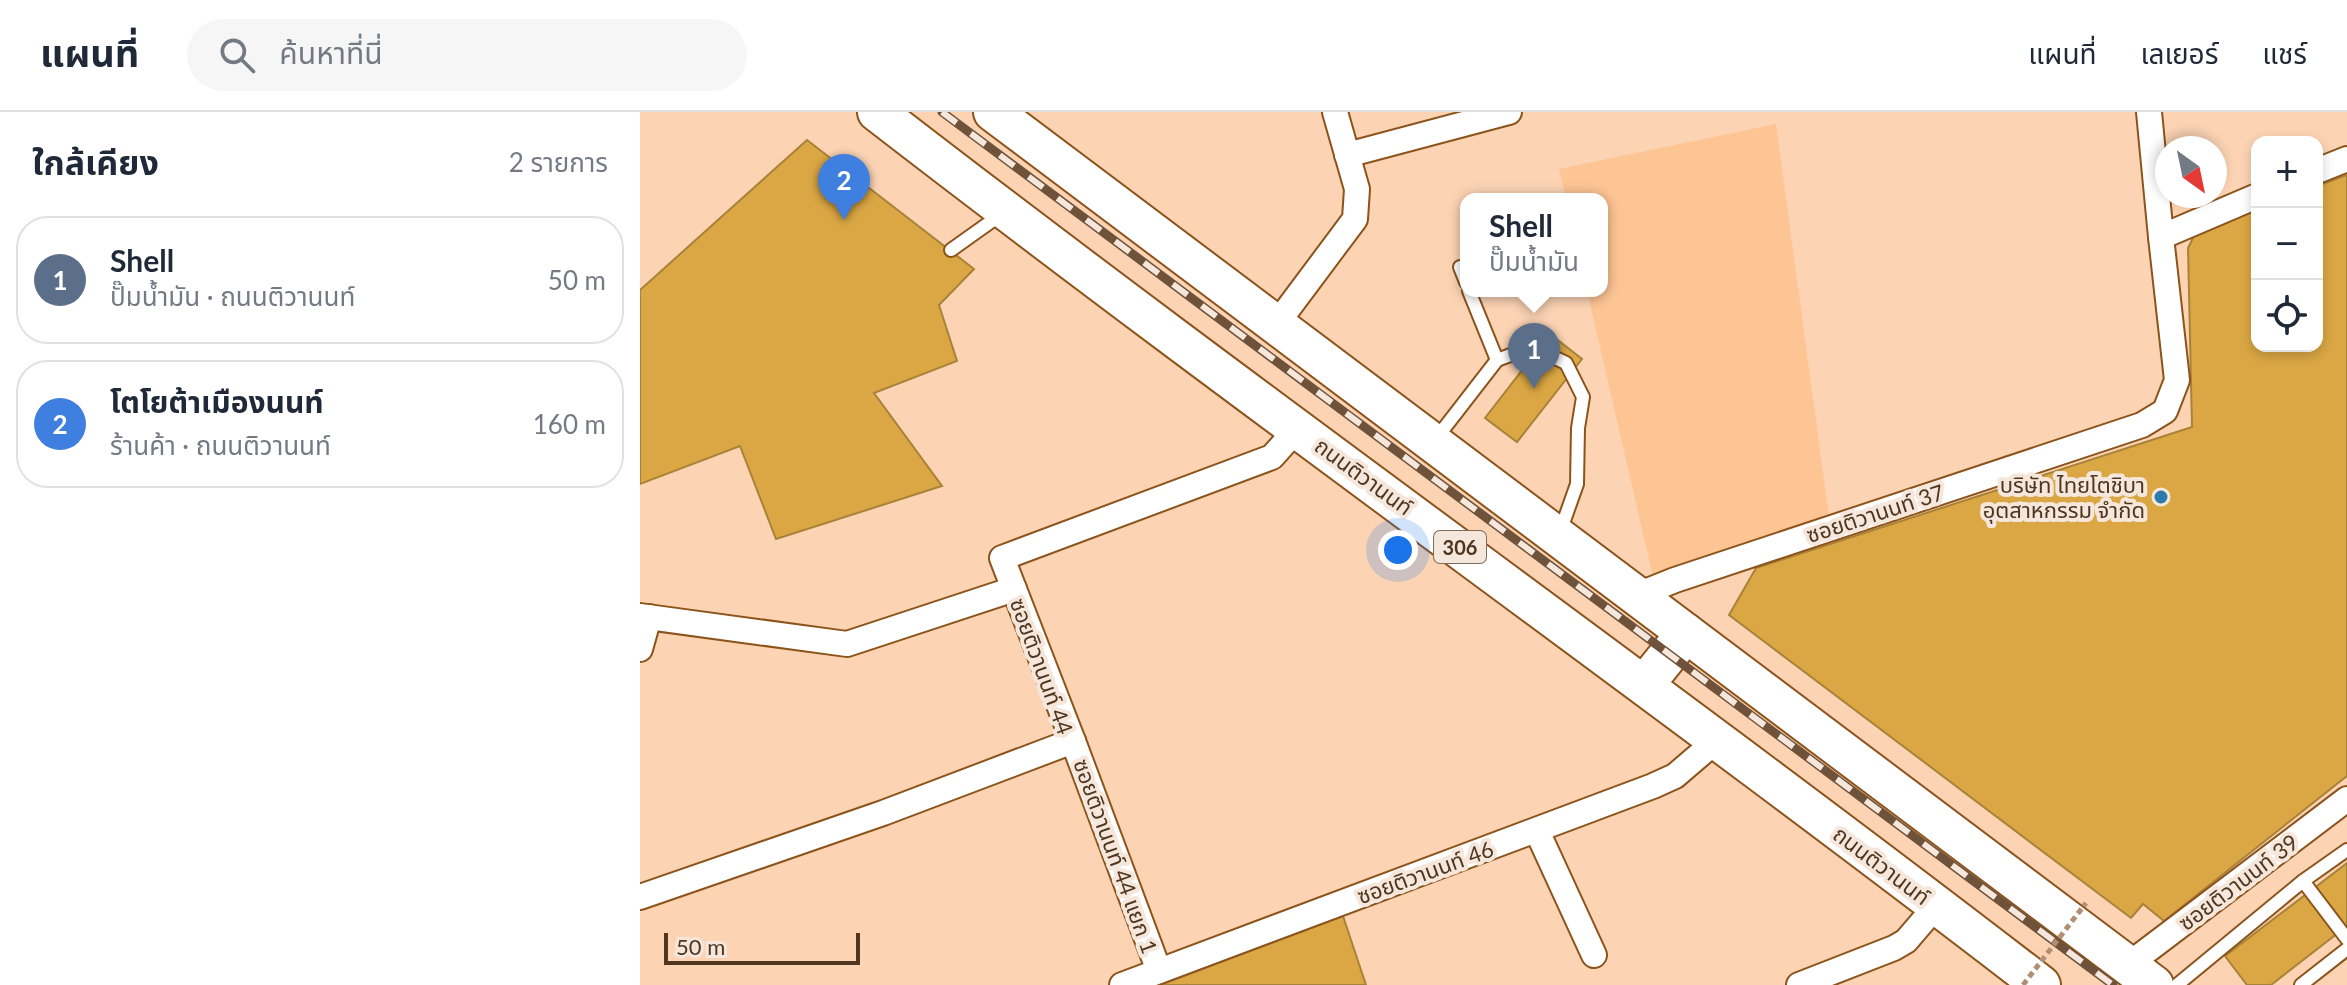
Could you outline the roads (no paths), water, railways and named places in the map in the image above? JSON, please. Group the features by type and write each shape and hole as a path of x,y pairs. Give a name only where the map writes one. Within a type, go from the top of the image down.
{"main road":[{"name":"ถนนติวานนท์","path":"877,112 1005,211 1645,684 2041,985"},
{"path":"993,112 2141,975"},
{"path":"1645,684 1686,633"}],"street":[{"path":"1275,326 1355,219 1357,189 1335,112"},
{"path":"1347,155 1509,112"},
{"name":"ซอยติวานนท์ 37","path":"1635,596 2142,425 2165,411 2177,380 2149,112"},
{"path":"2323,169 2347,159"},
{"path":"2161,237 2251,199"},
{"name":"ซอยติวานนท์ 44","path":"640,897 883,813 1073,741 1002,558 1272,457 1298,428"},
{"path":"640,649 645,617 847,644 1014,589"},
{"name":"ซอยติวานนท์ 46","path":"1122,985 1537,831 1675,776 1717,740"},
{"name":"ซอยติวานนท์ 44 แยก 1","path":"1073,741 1159,971"},
{"name":"ซอยติวานนท์ 39","path":"2141,975 2347,799"},
{"path":"1537,831 1594,955"},
{"path":"1799,985 1894,948 1906,941 1936,906"}],"lane":[{"path":"951,250 1005,211"},
{"path":"1471,297 1497,360"},
{"path":"1433,443 1497,360 1532,347 1566,363 1583,397 1578,428 1577,484 1569,513 1557,538"},
{"path":"2177,985 2303,881 2347,850"},
{"path":"2303,881 2347,939"},
{"path":"2301,985 2347,949"}],"railway":[{"path":"942,112 2113,985"}],"place":[{"name":"โตโยต้าเมืองนนท์","path":"844,220"},
{"name":"Shell","path":"1534,389"},
{"name":"บริษัท ไทยโตชิบา อุตสาหกรรม จำกัด","path":"2161,497"}]}
